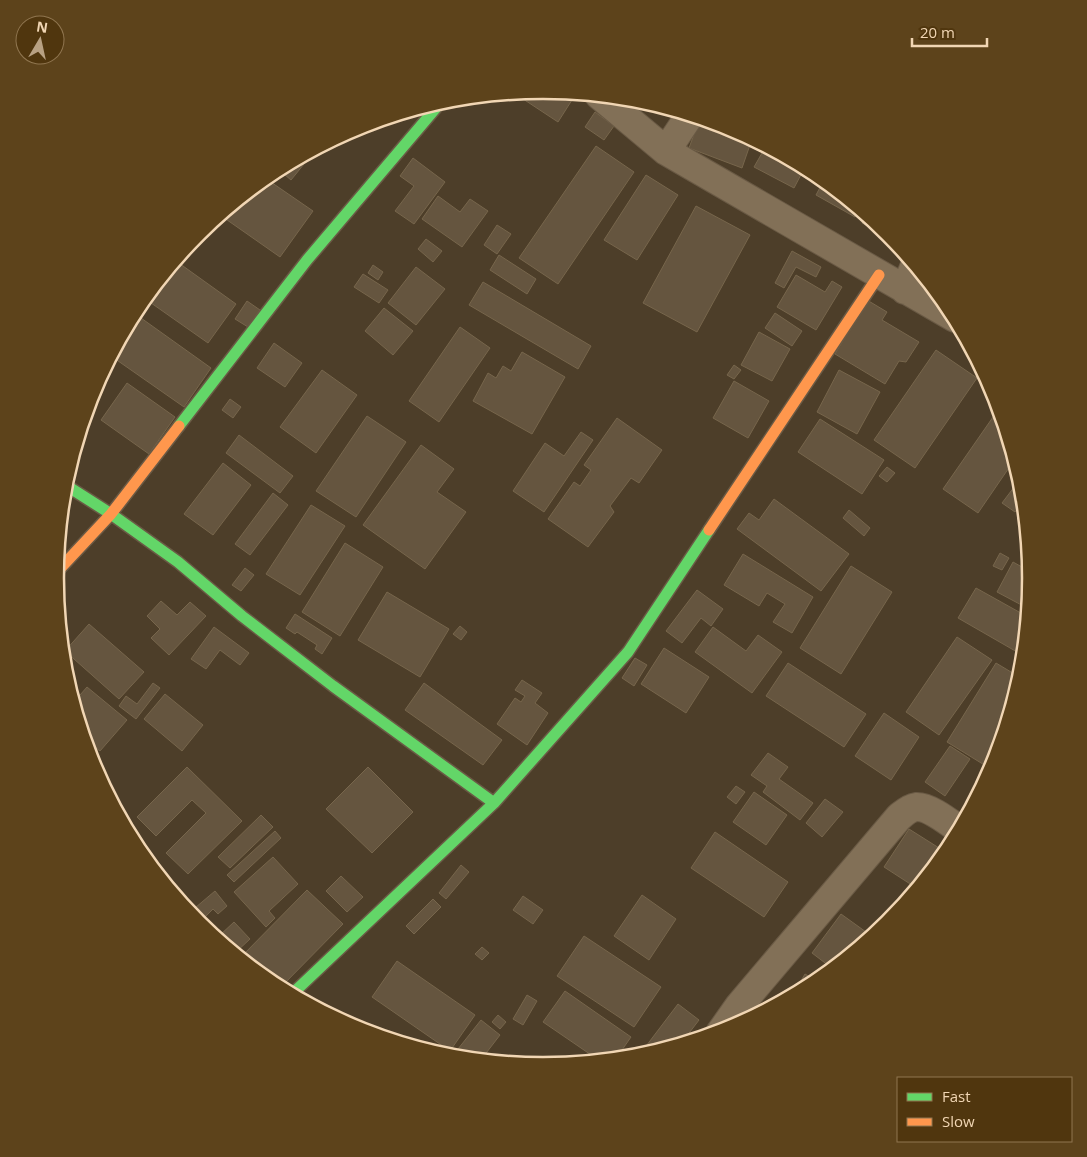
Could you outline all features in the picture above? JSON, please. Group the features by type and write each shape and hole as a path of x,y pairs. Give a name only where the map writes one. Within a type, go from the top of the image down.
{"street":[{"path":"608,103 666,151 941,310"},
{"path":"64,564 112,514 307,260 433,112"},
{"path":"666,151 686,120"},
{"path":"905,290 912,272"},
{"path":"297,990 494,803 628,652 879,275"},
{"path":"72,489 112,514 178,562 242,616 333,686 494,803"},
{"path":"728,1022 739,1006 899,817 907,810 918,807 924,809 938,815 954,826"}],"building":[{"path":"524,100 572,100 558,122"},
{"path":"595,112 614,126 604,140 585,127"},
{"path":"698,124 750,145 742,168 689,148"},
{"path":"596,146 634,172 558,284 519,258"},
{"path":"763,152 801,174 794,188 754,167"},
{"path":"413,158 445,182 414,224 395,211 414,186 400,176"},
{"path":"303,163 304,164 291,180 285,175"},
{"path":"646,175 678,195 637,260 604,240"},
{"path":"272,183 313,211 280,257 226,219"},
{"path":"820,187 856,215 855,217 816,195"},
{"path":"438,196 460,212 470,199 488,211 462,247 422,219"},
{"path":"696,206 750,235 697,332 643,303"},
{"path":"497,225 511,234 497,254 484,245"},
{"path":"426,239 442,251 433,262 418,249"},
{"path":"792,251 821,267 816,277 796,267 784,288 775,283"},
{"path":"499,255 536,279 527,294 490,270"},
{"path":"181,265 236,304 208,343 151,303"},
{"path":"373,265 383,272 378,280 368,273"},
{"path":"416,267 445,289 416,325 388,303"},
{"path":"363,274 388,290 379,303 354,287"},
{"path":"796,275 825,292 832,281 842,287 816,330 777,307"},
{"path":"483,282 591,346 578,369 469,305"},
{"path":"867,300 887,312 882,320 919,342 906,362 899,361 885,384 835,354"},
{"path":"247,301 260,310 248,327 235,319"},
{"path":"384,308 413,331 393,355 365,331"},
{"path":"775,313 802,331 792,346 765,328"},
{"path":"141,318 211,368 184,407 116,360"},
{"path":"460,327 490,348 439,422 409,401"},
{"path":"759,332 790,349 772,381 741,365"},
{"path":"274,343 302,363 285,387 257,368"},
{"path":"936,350 977,378 915,468 874,440"},
{"path":"522,352 565,377 532,434 473,401 488,373 496,378 503,366 511,371"},
{"path":"734,365 741,370 734,379 727,375"},
{"path":"322,370 357,395 316,453 280,427"},
{"path":"839,370 880,392 857,434 817,412"},
{"path":"734,381 769,401 748,438 713,418"},
{"path":"127,383 175,417 149,454 101,420"},
{"path":"230,399 241,407 233,418 222,410"},
{"path":"995,415 1010,467 978,513 943,489"},
{"path":"367,416 406,442 356,517 316,491"},
{"path":"617,418 662,450 639,483 631,478 610,506 614,512 588,547 548,519 574,482 580,486 591,470 584,465"},
{"path":"820,419 884,460 862,494 798,452"},
{"path":"581,432 593,440 544,512 513,491 545,443 564,456"},
{"path":"239,435 293,476 280,493 226,453"},
{"path":"421,445 454,469 437,492 466,512 425,569 363,525"},
{"path":"223,463 251,485 213,535 184,514"},
{"path":"887,467 895,473 887,482 879,476"},
{"path":"1014,487 1018,508 1015,512 1002,503"},
{"path":"273,493 288,505 250,555 235,544"},
{"path":"774,499 849,554 821,591 737,529 749,513 759,520"},
{"path":"311,505 345,526 300,595 266,574"},
{"path":"849,510 870,528 864,536 843,518"},
{"path":"345,543 383,567 340,636 302,612"},
{"path":"1000,553 1009,558 1002,570 993,566"},
{"path":"743,554 813,597 792,633 773,622 785,604 767,593 759,606 724,585"},
{"path":"1013,562 1023,567 1022,605 997,592"},
{"path":"851,566 892,592 841,674 800,648"},
{"path":"245,568 254,575 241,591 232,585"},
{"path":"976,588 1022,613 1017,652 958,618"},
{"path":"697,590 723,609 711,626 701,618 682,643 666,631"},
{"path":"387,592 449,629 420,677 358,640"},
{"path":"161,601 177,615 190,602 206,616 169,655 151,638 160,629 147,616"},
{"path":"295,614 332,638 322,654 315,649 317,645 297,632 295,634 286,628"},
{"path":"89,624 144,672 119,699 70,656 69,647"},
{"path":"460,626 467,632 461,640 453,634"},
{"path":"214,627 249,653 240,665 220,650 206,669 191,659"},
{"path":"713,627 746,651 758,635 782,652 752,693 695,652"},
{"path":"957,637 992,660 939,735 906,712"},
{"path":"664,648 709,677 686,713 641,684"},
{"path":"635,658 647,665 634,686 622,678"},
{"path":"788,663 866,714 844,747 766,696"},
{"path":"996,663 1014,674 998,733 985,766 947,742"},
{"path":"522,680 542,693 535,703 548,713 527,745 497,724 515,698 521,702 525,696 515,690"},
{"path":"153,683 160,688 136,719 119,706 126,696 137,704"},
{"path":"424,683 502,740 483,765 405,710"},
{"path":"87,687 127,720 100,751 94,746 79,697"},
{"path":"165,694 203,725 182,751 144,719"},
{"path":"884,713 919,737 891,780 855,756"},
{"path":"950,746 970,759 945,796 925,782"},
{"path":"768,753 788,767 779,779 813,803 800,820 763,792 767,786 751,775"},
{"path":"187,767 242,821 188,874 166,853 206,813 192,800 156,836 137,817"},
{"path":"368,767 413,812 372,853 326,809"},
{"path":"736,786 745,792 736,804 727,797"},
{"path":"754,792 787,815 766,845 733,822"},
{"path":"825,799 843,812 822,837 806,823"},
{"path":"261,815 273,827 230,868 218,857"},
{"path":"909,829 940,848 912,885 884,867"},
{"path":"275,831 281,838 234,882 227,875"},
{"path":"715,832 788,882 764,917 691,868"},
{"path":"273,857 298,884 269,911 275,918 266,927 234,892"},
{"path":"461,865 469,872 446,899 439,893"},
{"path":"341,876 363,897 347,912 326,891"},
{"path":"307,890 343,924 286,982 244,954"},
{"path":"215,891 227,906 218,914 213,909 204,918 195,908"},
{"path":"642,895 676,919 649,960 614,936"},
{"path":"523,896 543,910 533,924 513,910"},
{"path":"433,899 441,907 414,934 406,926"},
{"path":"841,914 867,933 828,965 812,953"},
{"path":"234,922 250,939 239,949 221,934"},
{"path":"584,936 661,987 634,1027 557,976"},
{"path":"482,947 489,953 482,960 475,954"},
{"path":"397,961 475,1015 450,1049 446,1048 372,997"},
{"path":"805,974 810,977 810,977 799,984"},
{"path":"565,991 631,1037 621,1052 592,1055 543,1022"},
{"path":"527,995 537,1001 523,1025 513,1019"},
{"path":"678,1004 699,1020 686,1036 645,1047"},
{"path":"498,1015 506,1022 500,1029 492,1022"},
{"path":"481,1020 500,1035 485,1054 458,1049"}],"traffic: fast":[{"path":"179,426 307,260 433,112"},
{"path":"72,489 111,514 178,562 242,616 333,686 494,803"},
{"path":"297,989 494,803 628,652 709,530"}],"traffic: slow":[{"path":"709,530 879,275"},
{"path":"64,564 111,514 179,426"}]}
